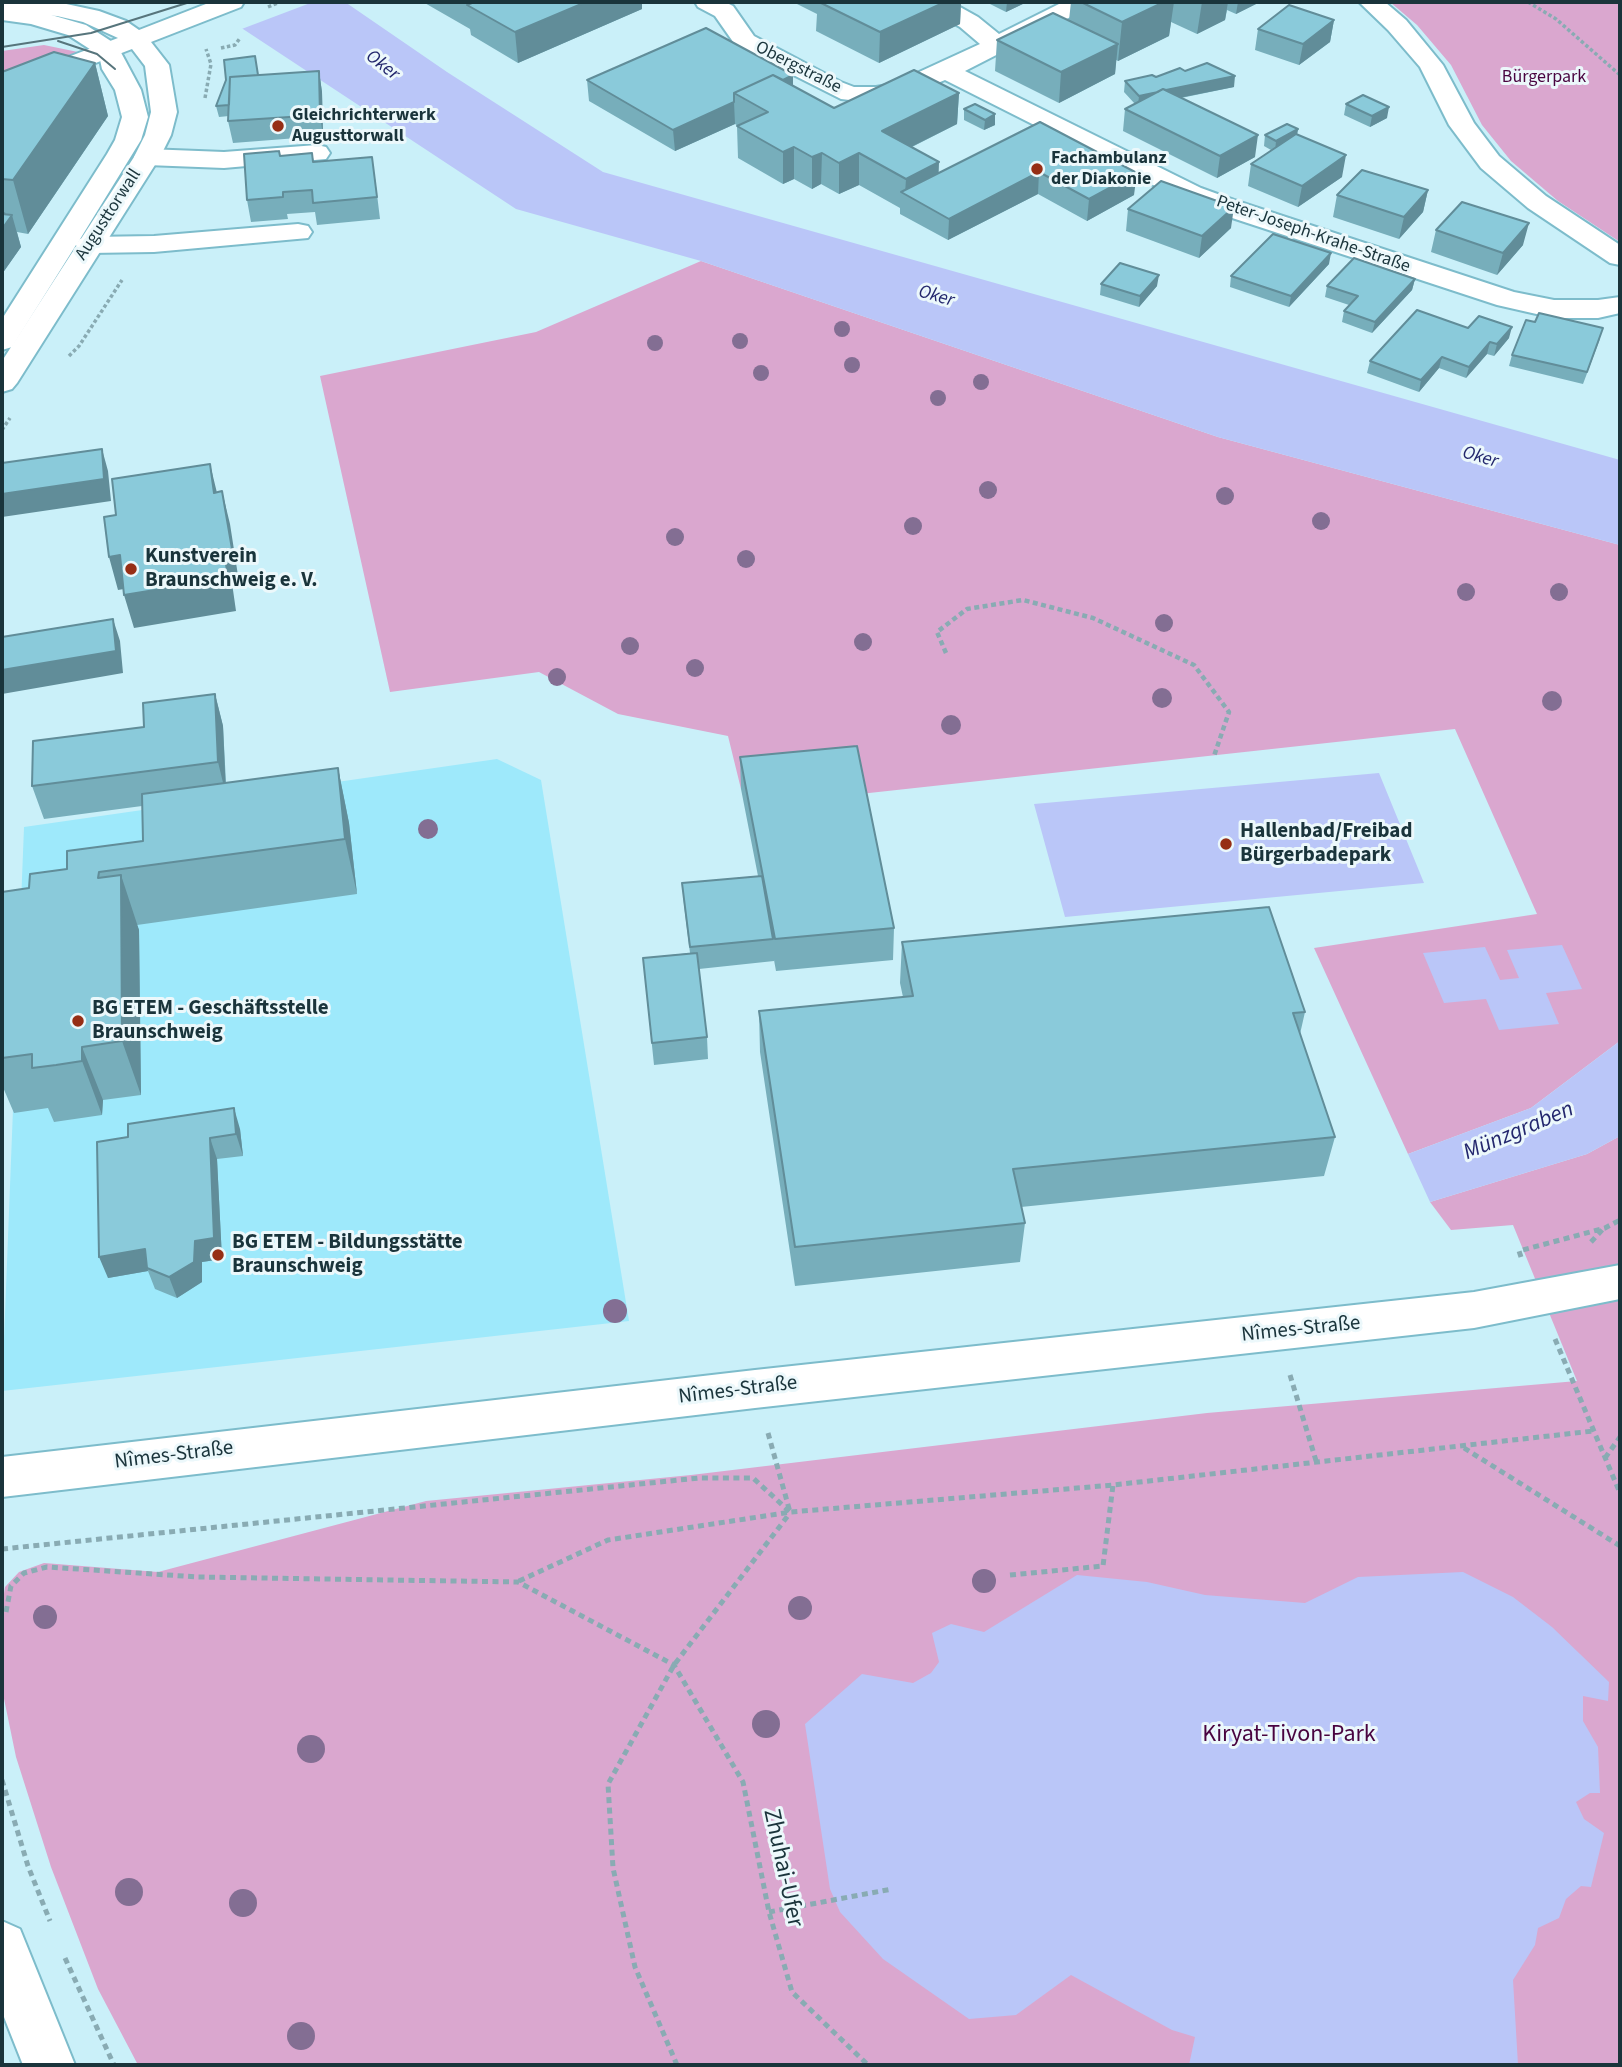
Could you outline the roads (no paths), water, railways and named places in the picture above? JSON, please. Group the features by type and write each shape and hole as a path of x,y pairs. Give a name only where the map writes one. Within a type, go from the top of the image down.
{"street":[{"path":"2,11 53,2"},
{"path":"2,91 111,59 136,39 232,2"},
{"name":"Obergstraße","path":"707,2 724,11 745,41 850,94 876,95 899,91 946,71 1081,2"},
{"path":"934,2 969,22 995,44"},
{"path":"1371,2 1397,25 1431,65 1462,125 1490,162 1537,202 1620,257"},
{"path":"2,11 32,8 69,11 117,26 136,39"},
{"path":"2,11 34,17 76,30 111,59 128,90 134,108 133,127 128,140 2,341"},
{"name":"Augusttorwall","path":"2,383 147,157 158,135 164,112 157,65 136,39"},
{"name":"Peter-Joseph-Krahe-Straße","path":"946,71 1192,194 1236,210 1507,299 1554,309 1598,309 1620,305"},
{"path":"147,157 224,160 317,153"},
{"path":"90,244 154,244 298,232"},
{"name":"Nîmes-Straße","path":"2,1477 755,1389 1474,1311 1620,1282"},
{"path":"2,1947 49,2065"}],"water":[{"name":"Oker","path":"208,2 345,2 447,72 603,172 1620,460 1620,545 1218,437 701,261 516,209 243,29"},
{"name":"Hallenbad/Freibad Bürgerbadepark","path":"1379,773 1424,883 1065,917 1034,804"},
{"path":"1562,945 1582,989 1546,993 1559,1024 1499,1030 1486,999 1444,1003 1423,953 1485,947 1500,980 1519,978 1507,950"},
{"name":"Münzgraben","path":"1620,1041 1620,1136 1587,1154 1430,1202 1408,1154 1531,1108"},
{"path":"1463,1572 1513,1597 1552,1627 1609,1682 1608,1701 1583,1696 1583,1721 1598,1747 1600,1793 1590,1793 1576,1802 1584,1819 1604,1833 1591,1887 1581,1886 1566,1899 1559,1918 1538,1928 1535,1945 1513,1980 1518,2065 1189,2065 1195,2037 1172,2030 1071,1975 1016,2015 969,2019 883,1959 840,1912 830,1889 805,1724 862,1674 913,1683 931,1673 939,1662 932,1633 951,1624 984,1632 1077,1575 1147,1582 1205,1595 1305,1603 1358,1577"}],"tram line":[{"path":"2,47 91,33 190,2"},
{"path":"58,41 97,54 115,69"}],"place":[{"name":"Gleichrichterwerk Augusttorwall","path":"278,126"},
{"name":"Fachambulanz der Diakonie","path":"1037,169"},
{"name":"Kunstverein Braunschweig e. V.","path":"131,569"},
{"name":"Hallenbad/Freibad Bürgerbadepark","path":"1226,844"},
{"name":"BG ETEM - Geschäftsstelle Braunschweig","path":"78,1021"},
{"name":"BG ETEM - Bildungsstätte Braunschweig","path":"218,1255"}],"park label":[{"name":"Bürgerpark","path":"1544,78"},
{"name":"Kiryat-Tivon-Park","path":"1289,1736"}]}
